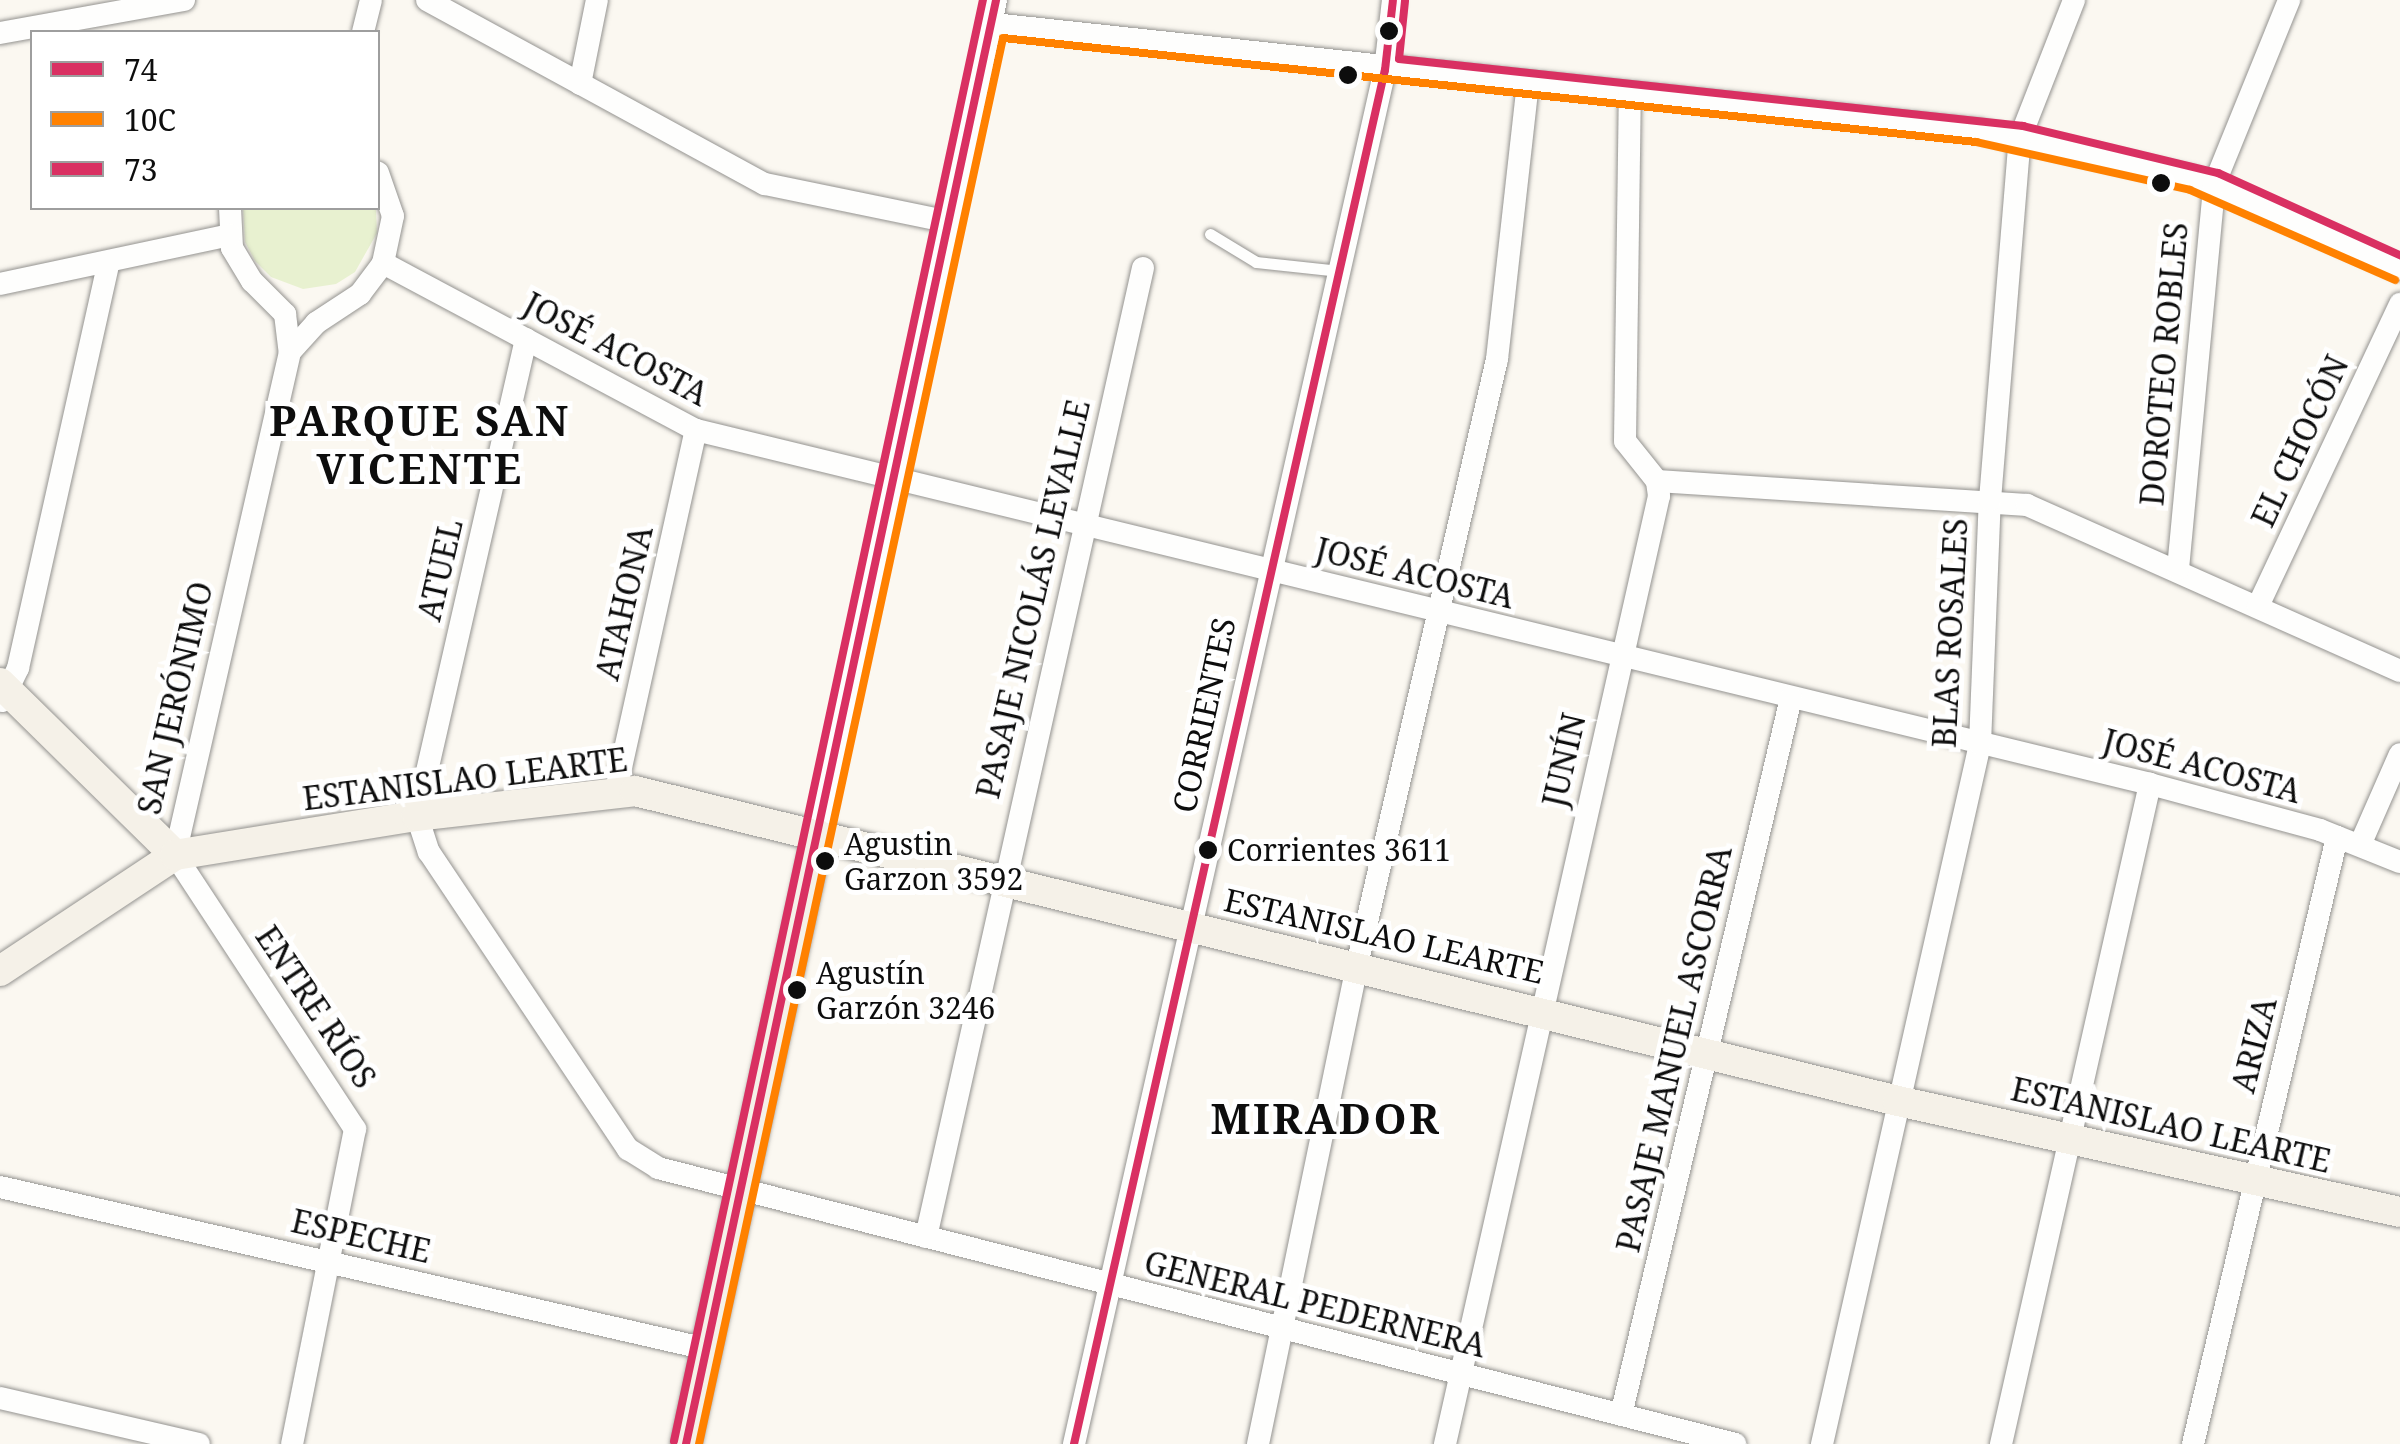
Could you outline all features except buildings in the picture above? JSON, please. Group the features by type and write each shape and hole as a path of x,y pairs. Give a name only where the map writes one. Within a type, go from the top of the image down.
{"main road":[{"path":"3,693 175,855"},
{"name":"ESTANISLAO LEARTE","path":"175,855 417,816 616,790 1357,965 1898,1101 2400,1212"},
{"path":"686,1444 818,835"},
{"name":"SAN JERÓNIMO","path":"0,972 175,855"}],"street":[{"path":"0,33 184,0"},
{"path":"364,30 371,0"},
{"path":"427,0 766,184 950,222"},
{"path":"580,84 597,0"},
{"name":"CORRIENTES","path":"1074,1444 1385,70 1393,0"},
{"name":"BLAS ROSALES","path":"1822,1444 1980,744 1990,500 2020,138 2074,0"},
{"name":"DOROTEO ROBLES","path":"2178,569 2214,185 2289,0"},
{"path":"818,835 994,12 1385,70 2020,138 2214,185 2400,268"},
{"path":"1258,1444 1357,965 1497,359 1528,84"},
{"path":"1630,95 1625,442 1656,481 1990,500 2050,511 2400,671"},
{"path":"290,352 316,323 346,304 383,263 393,216 380,180"},
{"path":"230,210 230,236 238,260 285,314 290,352"},
{"path":"0,284 108,265 230,236"},
{"name":"JOSÉ ACOSTA","path":"383,263 696,430 2150,784 2348,841 2400,862"},
{"path":"3,693 108,265"},
{"name":"PASAJE NICOLÁS LEVALLE","path":"926,1238 1001,879 1142,268"},
{"path":"262,289 299,308 346,304"},
{"name":"EL CHOCÓN","path":"2258,606 2400,304"},
{"name":"ATUEL","path":"417,816 526,340"},
{"name":"SAN JERÓNIMO","path":"175,855 290,352"},
{"name":"ATAHONA","path":"616,790 696,430"},
{"name":"JUNÍN","path":"1445,1444 1538,1009 1657,512 1656,481"},
{"name":"PASAJE MANUEL ASCORRA","path":"1621,1415 1791,698"},
{"name":"ARIZA","path":"2194,1444 2254,1180 2348,841 2400,754"},
{"path":"2001,1444 2150,784"},
{"name":"GENERAL PEDERNERA","path":"417,816 429,852 628,1149 658,1168 1736,1444"},
{"name":"ENTRE RÍOS","path":"175,855 354,1129 332,1263 292,1444"},
{"name":"ESPECHE","path":"0,1187 707,1349"},
{"path":"0,1398 198,1444"}],"lane":[{"path":"1210,234 1256,262 1340,270"}],"green space":[{"path":"243,210 376,210 377,233 355,272 336,284 303,289 271,277 255,261 245,242"}],"transit line":[{"name":"73","path":"674,1441 983,0"},
{"name":"74","path":"686,1444 996,0"},
{"name":"74","path":"1074,1444 1385,70 1393,0"},
{"name":"73","path":"1405,1 1399,59 2023,126 2218,173 2400,255"},
{"name":"10C","path":"699,1444 1003,38 1976,142 2190,190 2395,280"}],"place":[{"name":"Corrientes 3611","path":"1208,850"},
{"name":"Agustin Garzon 3592","path":"825,861"},
{"name":"Agustín Garzón 3246","path":"797,990"}],"district":[{"name":"PARQUE SAN VICENTE","path":"420,444"},
{"name":"MIRADOR","path":"1326,1118"}]}
